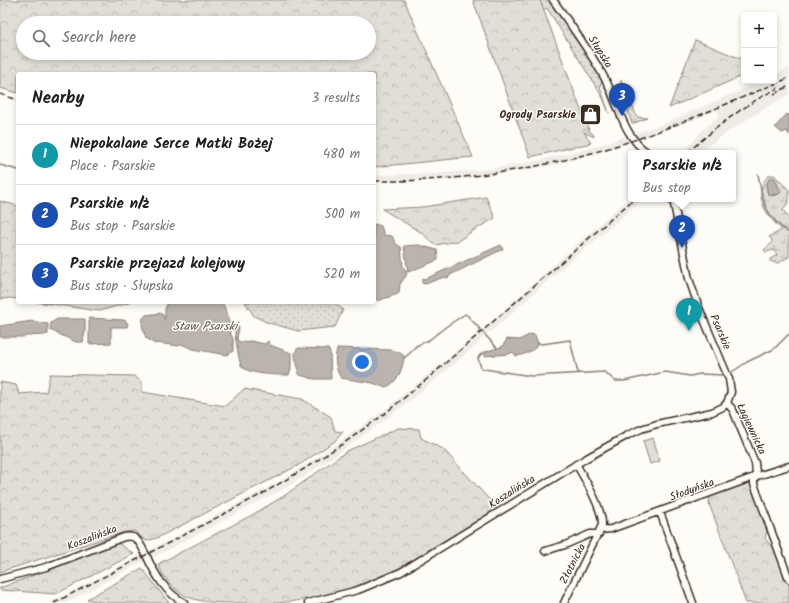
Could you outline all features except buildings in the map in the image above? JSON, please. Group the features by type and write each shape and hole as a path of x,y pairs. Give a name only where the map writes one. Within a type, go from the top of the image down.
{"street":[{"name":"Słupska","path":"553,0 584,45 605,80 633,140 644,150"},
{"path":"558,7 561,0"},
{"name":"Psarskie","path":"674,202 691,287 729,379 731,392 728,403"},
{"name":"Łagiewnicka","path":"728,403 733,410 756,463 756,473 754,477 757,492 789,579"},
{"name":"Koszalińska","path":"308,603 358,590 401,572 576,464 640,429 712,412 720,409 728,403"},
{"name":"Łagiewnicka","path":"756,463 765,470 771,472"},
{"path":"576,464 601,513 603,520 600,532"},
{"name":"Słodyńska","path":"600,532 789,466"},
{"path":"660,512 693,603"},
{"name":"Złotnicka","path":"545,551 565,545 590,534 600,532"},
{"name":"Złotnicka","path":"564,603 600,532"},
{"name":"Koszalińska","path":"0,579 31,572 124,536 129,536 134,537 139,542 156,576 163,585 185,603"}],"shaded area":[{"path":"789,68 789,94 746,120 701,150 685,150 703,130 720,115 717,110 658,133 566,162 527,170 450,180 376,182 376,175 433,174 489,169 527,163 590,148 663,124 754,84 777,84 777,74"},
{"path":"628,200 628,202 640,202 571,260 492,331 489,332 480,340 479,343 411,400 367,433 305,476 279,491 152,558 150,557 148,553 149,551 280,481 318,457 385,410 476,335 614,211"},
{"path":"139,556 142,556 144,561 73,599 65,603 49,603"}],"green space":[{"path":"0,0 404,0 473,157 376,167 376,72 16,72 16,92 0,88"},
{"path":"473,0 540,0 584,118 590,132 593,134 594,137 584,132 591,143 530,157"},
{"path":"540,0 551,0 583,46 602,79 600,87 609,113 603,98 547,8 543,10"},
{"path":"695,40 741,59 741,76 669,108"},
{"path":"621,80 637,117 647,118 632,124 621,88"},
{"path":"769,175 774,175 789,190 789,201 783,210 789,218 789,257 778,263 770,261 770,259 777,255 774,250 766,252 764,250 772,243 772,240 769,237 782,230 771,218 763,204 761,189","holes":["772,178 774,178 780,192 777,195 770,196 768,194 767,184"]},
{"path":"486,197 495,218 458,241 435,245 422,233 382,209 423,207"},
{"path":"0,201 16,205 16,299 0,299"},
{"path":"51,304 125,304 99,311"},
{"path":"246,304 337,304 343,310 335,327 298,331 266,322 254,316"},
{"path":"50,374 134,376 142,382 142,392 225,406 244,389 302,399 331,417 335,431 343,432 335,441 299,465 157,538 146,541 134,531 125,532 0,572 0,382 16,385 19,394 46,392"},
{"path":"398,428 419,429 421,438 443,449 497,508 392,572 359,585 319,597 277,603 225,603 201,601 190,598 181,593 172,586 165,577 158,564 252,515 284,496 347,451"},
{"path":"653,438 660,461 650,464 643,441"},
{"path":"751,479 768,527 765,538 770,545 776,547 789,582 789,603 746,603 710,505 709,501 711,496"},
{"path":"118,543 134,554 56,594 0,590 0,588"},
{"path":"142,568 169,603 104,603 87,599"}],"water":[{"path":"787,114 789,115 789,135 787,131 782,133 775,127"},
{"path":"770,177 775,179 781,192 779,194 768,195 766,185"},
{"path":"376,225 381,226 384,235 392,236 396,244 401,247 403,267 407,271 406,276 400,284 399,293 378,301 376,299"},
{"path":"419,245 437,250 438,260 408,272 404,246"},
{"path":"501,245 503,249 450,275 449,277 444,277 425,284 422,283 422,279 424,278 425,279"},
{"name":"Staw Psarski","path":"167,304 223,304 229,318 229,330 233,339 233,351 227,355 193,349 181,344 179,346 155,344 146,338 142,325 143,318 146,315 160,313 165,319 165,309"},
{"path":"89,318 123,320 128,324 127,327 111,327 111,343 89,344"},
{"path":"57,319 85,319 83,342 76,342 50,330 51,323"},
{"path":"32,321 48,324 48,334 24,337 0,337 0,326"},
{"path":"236,324 239,328 237,338 238,341 251,341 265,344 268,341 270,345 291,353 291,369 289,375 256,373 244,368 241,365 238,354 235,334"},
{"path":"531,334 535,335 538,344 534,349 522,355 516,356 513,352 509,354 484,355 487,351 502,347 507,339 519,340"},
{"path":"338,348 392,350 399,352 404,356 403,365 393,383 385,387 373,383 341,378 336,363 336,351"},
{"path":"297,349 328,349 330,352 331,379 314,379 300,375 297,372 299,370 295,355"}],"waterway":[{"path":"0,165 16,169"},
{"path":"758,174 761,192 766,207 774,220 789,233"},
{"path":"404,358 416,346 429,340 465,314 497,348"},
{"path":"732,372 747,362 774,349 789,334"},
{"path":"538,343 542,344 570,340 578,373"},
{"path":"485,352 478,358 481,368 531,376 605,372 615,381 624,381 665,372 690,376 700,374 724,375"}],"railway":[{"path":"376,181 407,181 474,176 573,158 656,132 789,78"},
{"path":"774,94 789,86"},
{"path":"690,150 730,118 753,102 778,88"},
{"path":"0,94 16,99"},
{"path":"54,603 262,494 344,443 383,415 426,380 631,202"}],"place":[{"name":"Ogrody Psarskie","path":"591,115"},
{"name":"Psarskie przejazd kolejowy","path":"622,116"},
{"name":"Psarskie n/ż","path":"682,248"},
{"name":"Niepokalane Serce Matki Bożej","path":"689,331"}]}
